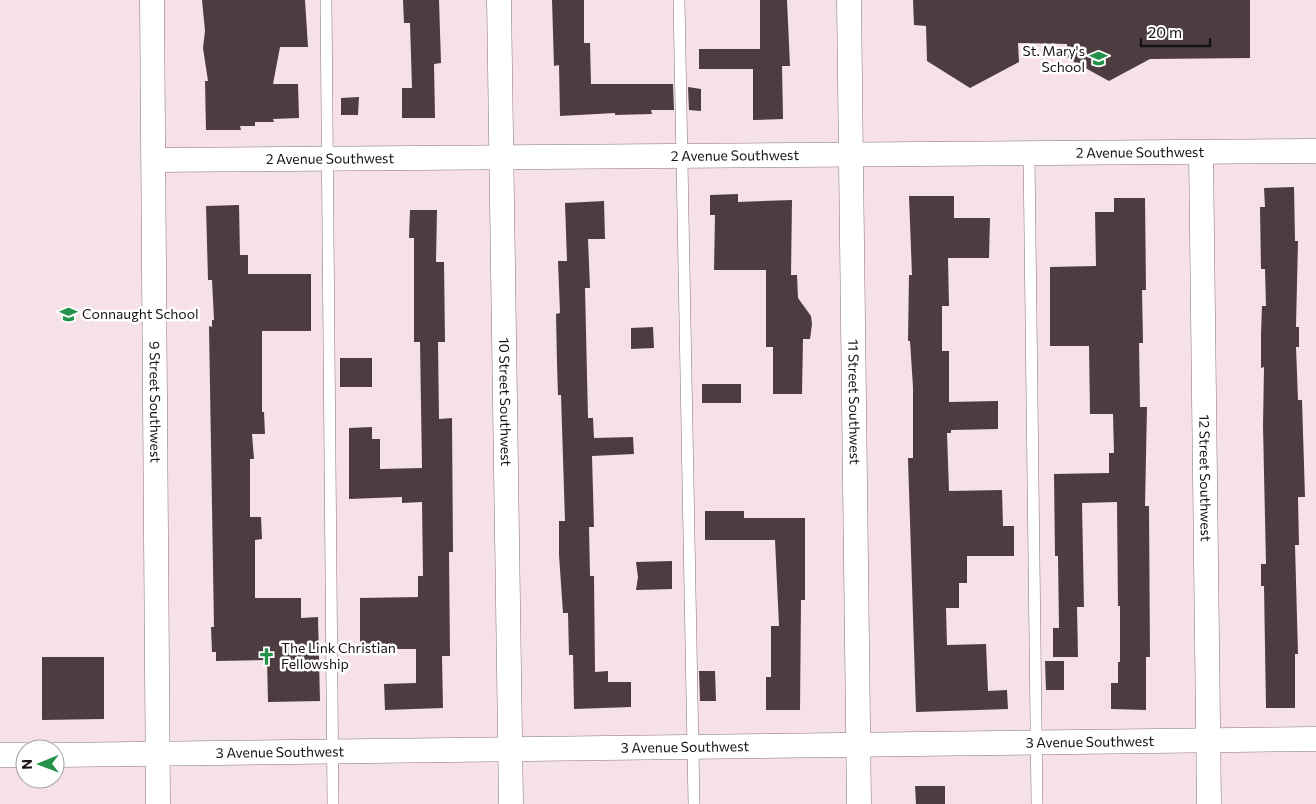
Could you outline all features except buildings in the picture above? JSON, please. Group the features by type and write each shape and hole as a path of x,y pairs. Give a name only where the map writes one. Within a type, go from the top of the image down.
{"street":[{"name":"9 Street Southwest","path":"152,0 158,804"},
{"name":"10 Street Southwest","path":"499,0 511,804"},
{"name":"11 Street Southwest","path":"849,0 859,804"},
{"name":"2 Avenue Southwest","path":"154,160 1316,151"},
{"name":"12 Street Southwest","path":"1201,152 1209,804"},
{"name":"3 Avenue Southwest","path":"65,755 1316,739"},
{"path":"0,756 15,755"}],"lane":[{"path":"326,0 329,159 333,804"},
{"path":"679,0 694,804"},
{"path":"1028,154 1037,804"}],"place":[{"name":"St. Mary's School","path":"1099,59"},
{"name":"Connaught School","path":"68,314"},
{"name":"The Link Christian Fellowship","path":"267,656"}]}
